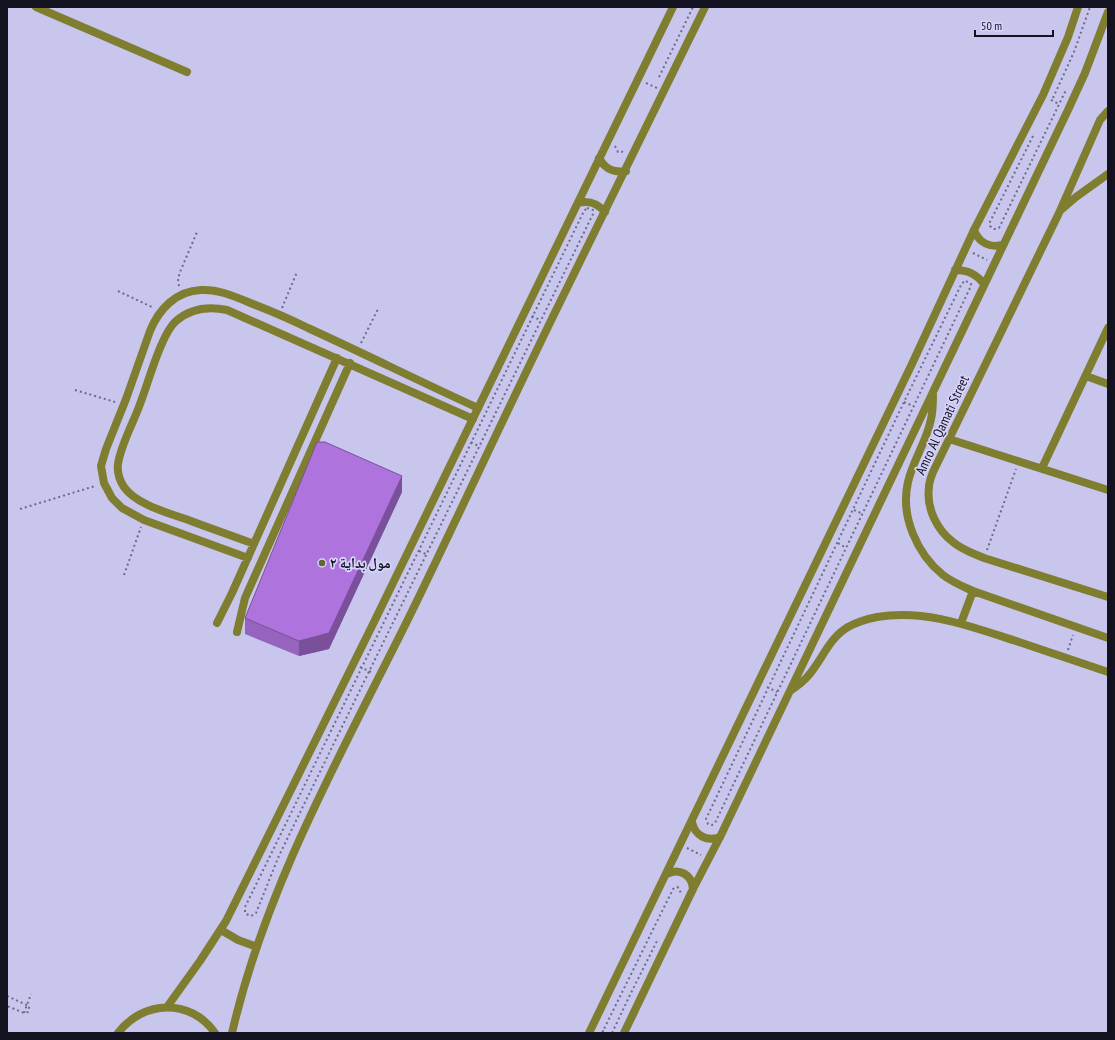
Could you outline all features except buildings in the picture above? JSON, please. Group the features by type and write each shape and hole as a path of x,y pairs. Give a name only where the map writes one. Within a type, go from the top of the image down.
{"street":[{"path":"36,7 187,72"},
{"path":"166,1007 190,977 220,930 287,797 357,666 472,419 529,314 578,202 673,7"},
{"path":"232,1033 242,994 257,947 284,877 314,810 437,559 549,325 626,171 704,7"},
{"path":"589,1033 844,506 974,230 1043,95 1065,43 1078,7"},
{"path":"624,1033 693,889 720,837 1068,110 1085,73 1108,12"},
{"name":"Amro Al Qamati Street","path":"1108,111 1100,120 1059,213 933,472 929,488 929,503 934,518 942,532 953,543 984,558 1108,597"},
{"path":"599,158 605,167 610,170 615,172 626,171"},
{"name":"Amro Al Qamati Street","path":"1059,213 1076,197 1108,174"},
{"path":"578,202 584,201 596,203 605,212"},
{"path":"974,230 979,240 988,245 998,246 1003,244"},
{"path":"955,270 972,273 984,284"},
{"path":"248,558 144,520 122,508 112,498 104,483 100,466 125,402 150,331 160,311 175,298 200,290 216,290 279,314 478,408"},
{"path":"254,544 151,506 132,496 120,479 118,466 121,452 164,338 175,322 191,311 215,308 227,310 350,363 472,419"},
{"path":"1042,468 1108,328"},
{"path":"218,623 337,358"},
{"path":"237,632 245,598 250,586 350,363"},
{"path":"1086,376 1108,384"},
{"path":"418,394 423,382"},
{"path":"933,392 932,418 908,482 906,494 910,525 915,539 923,553 932,565 944,576 957,584 973,591 1108,638"},
{"path":"125,402 140,404"},
{"path":"949,439 1108,490"},
{"path":"238,581 250,586"},
{"path":"961,623 973,591"},
{"path":"788,695 809,675 834,639 848,627 857,623 882,617 908,615 933,617 961,623 1108,672"},
{"path":"692,822 694,830 700,836 708,839 720,837"},
{"path":"667,874 683,872 692,881 693,889"},
{"path":"220,930 238,940 257,947"},
{"path":"118,1033 124,1025 138,1014 152,1009 166,1007 185,1010 201,1018 215,1033"}],"path":[{"path":"658,80 693,7"},
{"path":"1048,107 1074,52 1090,7"},
{"path":"638,79 664,91"},
{"path":"651,94 655,86"},
{"path":"1043,95 1068,110"},
{"path":"1035,134 990,222 990,226 994,229 999,228 1059,104"},
{"path":"587,208 591,208 593,214 278,858 256,913 249,916 245,912 246,907 297,802 357,666 418,550 529,314 584,211 587,208"},
{"path":"184,294 179,286 178,279 197,232"},
{"path":"965,249 994,264"},
{"path":"279,314 297,272"},
{"path":"968,281 971,284 970,288 913,406 715,823 712,825 708,824 706,819 904,402 962,283 968,281"},
{"path":"118,291 160,311"},
{"path":"357,351 378,309"},
{"path":"529,314 549,325"},
{"path":"74,390 125,402"},
{"path":"895,399 924,410"},
{"path":"984,558 1019,461"},
{"path":"20,509 104,483"},
{"path":"844,506 872,519"},
{"path":"124,575 144,520"},
{"path":"828,538 856,552"},
{"path":"418,550 437,559"},
{"path":"1065,658 1075,627"},
{"path":"357,666 379,675"},
{"path":"758,683 776,692 788,695"},
{"path":"287,797 314,810"},
{"path":"681,845 709,859"},
{"path":"602,1033 673,889 677,887 679,888 681,892 680,894"},
{"path":"612,1033 660,935"},
{"path":"611,988 640,1002"},
{"path":"27,1005 31,994"},
{"path":"7,996 27,1005 30,1008 28,1012 24,1012 7,1006"}],"place":[{"name":"مول بداية ۲","path":"322,563"}]}
